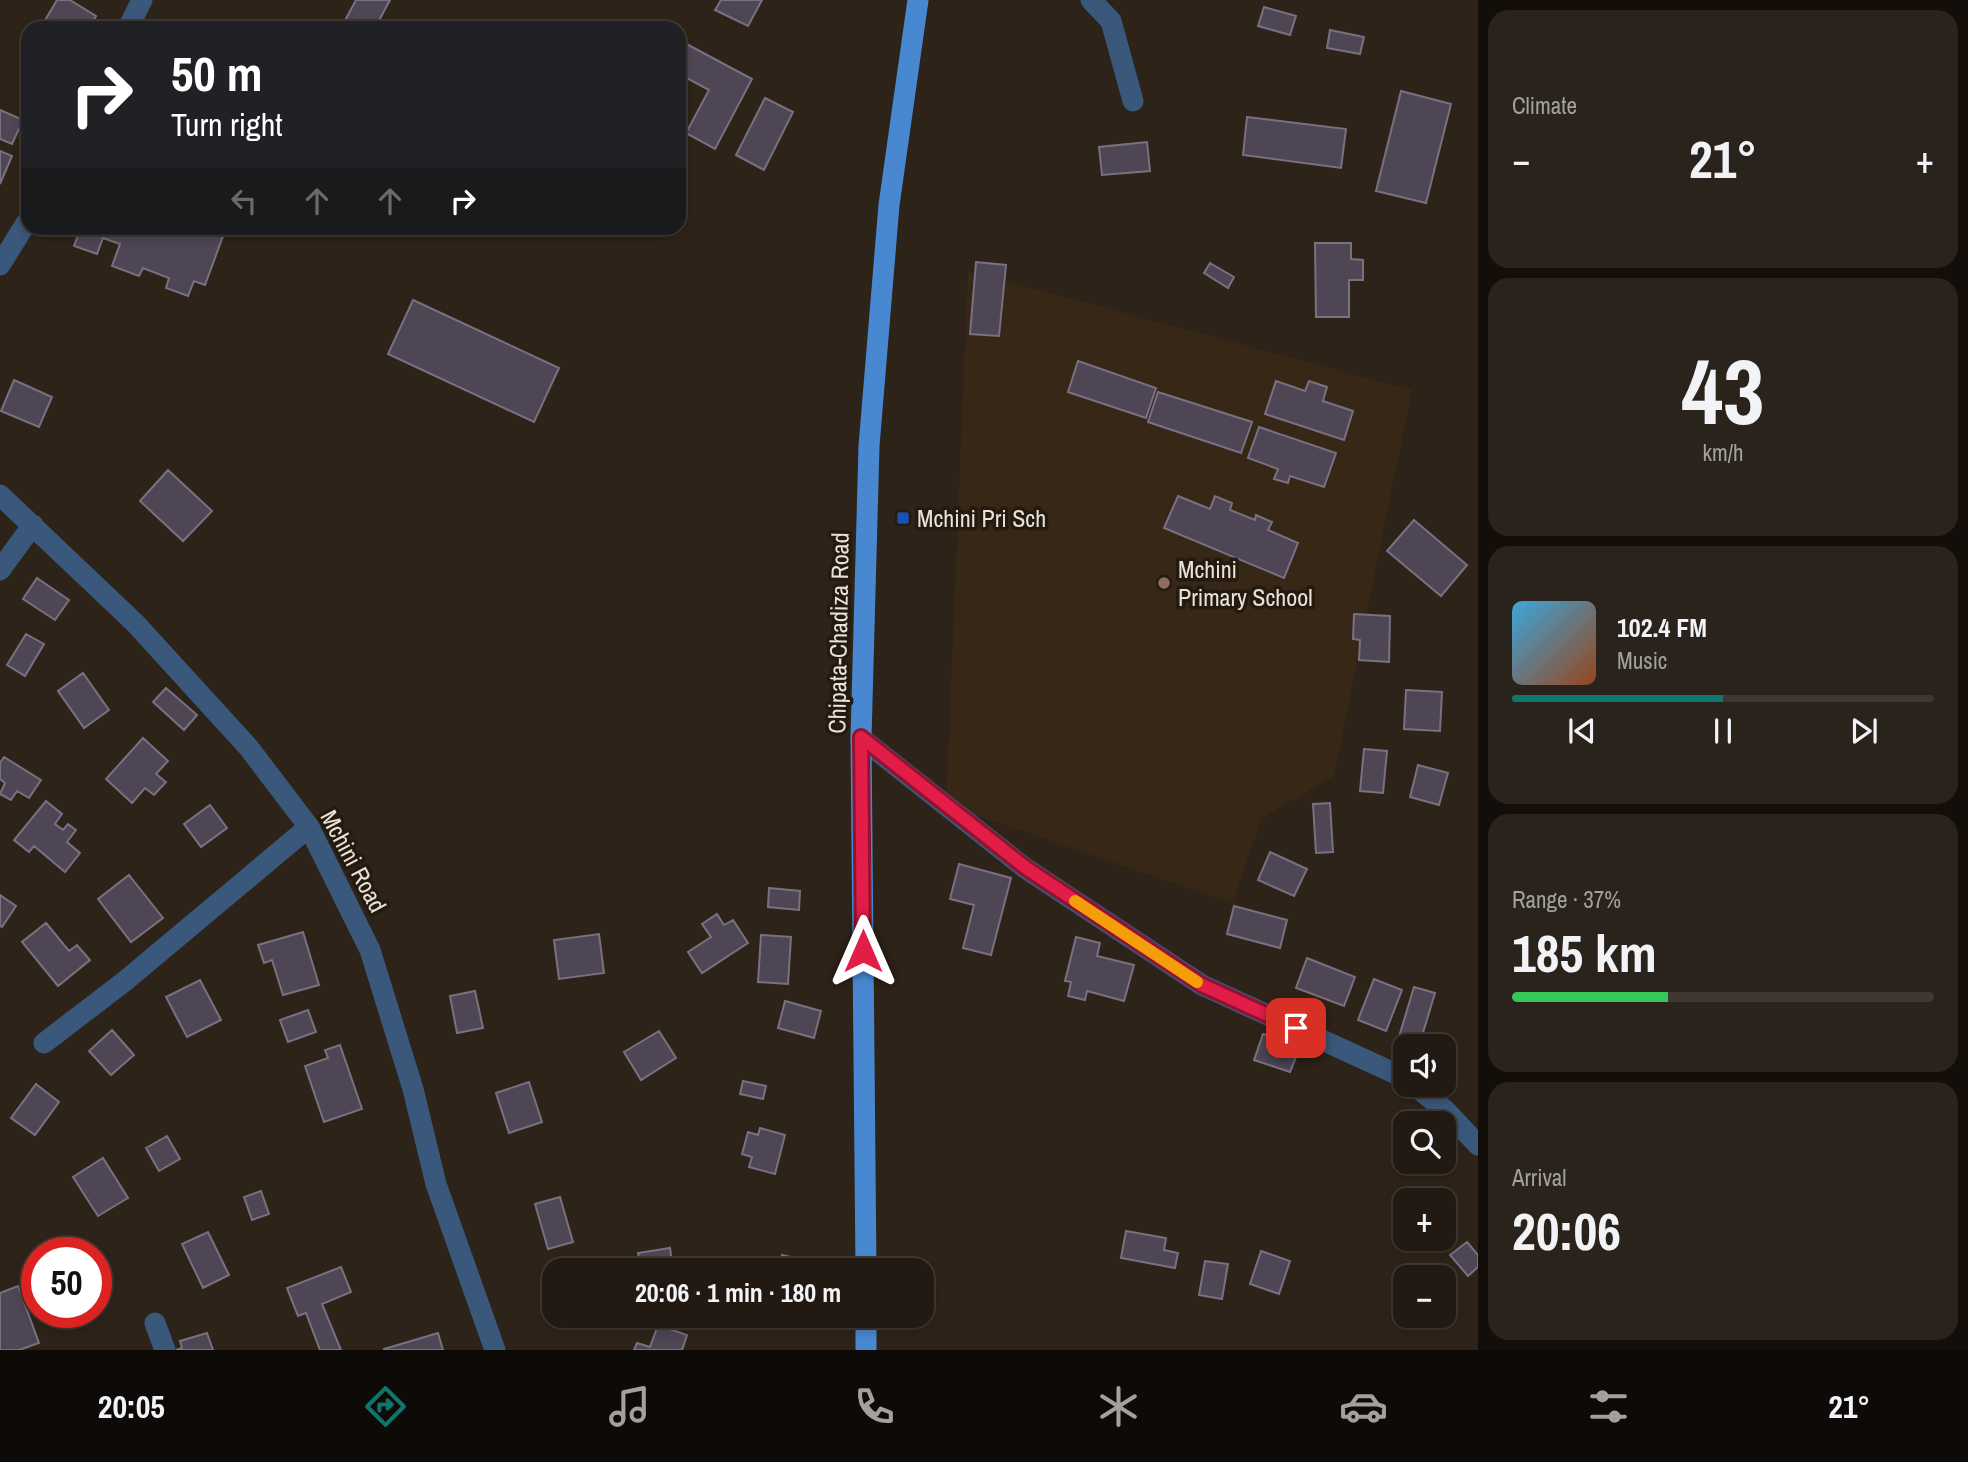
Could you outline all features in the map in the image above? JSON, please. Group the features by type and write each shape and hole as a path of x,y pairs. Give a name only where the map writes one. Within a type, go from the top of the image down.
{"main road":[{"name":"Chipata-Chadiza Road","path":"866,1258 861,737 869,446 889,205 918,0"},
{"path":"866,1328 866,1350"}],"street":[{"path":"132,21 142,0"},
{"path":"1091,0 1111,21 1133,101"},
{"path":"0,265 21,231"},
{"name":"Mchini Road","path":"0,495 135,623 240,738 309,827 370,950 413,1089 436,1184 495,1350"},
{"path":"0,570 33,525"},
{"path":"861,737 1026,868 1202,985 1393,1073"},
{"path":"44,1043 125,981 309,827"},
{"path":"1429,1097 1446,1110 1478,1145"},
{"path":"155,1323 165,1350"}],"shaded area":[{"name":"Mchini Primary School","path":"968,271 1412,390 1334,776 1262,818 1232,903 946,805"}],"building":[{"path":"57,0 70,0 96,16 93,21 45,21"},
{"path":"356,0 390,0 379,21 345,21"},
{"path":"721,0 762,0 748,26 715,10"},
{"path":"1264,7 1296,16 1290,35 1258,26"},
{"path":"1330,30 1364,37 1360,54 1327,48"},
{"path":"686,44 752,79 715,149 686,133 709,90 686,78"},
{"path":"1401,91 1451,104 1426,203 1376,191"},
{"path":"765,98 793,112 764,170 736,155"},
{"path":"0,110 21,119 21,124 12,144 0,139"},
{"path":"1247,117 1346,129 1341,168 1243,155"},
{"path":"1147,142 1150,171 1102,175 1099,147"},
{"path":"0,151 12,156 0,184"},
{"path":"78,235 223,235 205,285 194,281 188,296 166,288 169,278 143,268 139,276 112,266 120,244 103,238 97,254 74,246"},
{"path":"1315,243 1351,243 1351,259 1363,260 1363,280 1349,280 1349,317 1316,317"},
{"path":"976,262 1006,265 999,336 970,334"},
{"path":"1210,263 1234,277 1228,288 1204,273"},
{"path":"413,300 559,368 534,422 388,354"},
{"path":"1078,361 1156,388 1146,418 1068,392"},
{"path":"14,380 52,397 39,427 1,411"},
{"path":"1276,381 1305,391 1309,381 1327,387 1323,401 1353,411 1344,440 1265,414"},
{"path":"1158,392 1252,422 1241,453 1148,422"},
{"path":"1259,427 1336,453 1324,487 1290,476 1288,483 1274,479 1278,469 1248,458"},
{"path":"168,470 212,511 183,541 140,501"},
{"path":"1178,496 1210,509 1215,496 1232,503 1230,510 1255,520 1256,515 1272,522 1268,530 1298,543 1284,578 1164,528"},
{"path":"1414,520 1467,565 1441,596 1387,551"},
{"path":"37,578 69,600 55,620 23,599"},
{"path":"1354,614 1390,616 1389,662 1359,660 1360,640 1353,639"},
{"path":"26,634 44,644 25,676 7,665"},
{"path":"83,673 109,710 84,728 58,691"},
{"path":"166,688 197,715 184,730 153,702"},
{"path":"1406,690 1442,692 1440,731 1404,729"},
{"path":"143,738 168,761 156,774 166,782 154,795 145,788 132,803 106,779"},
{"path":"1364,749 1387,751 1383,793 1360,791"},
{"path":"4,757 41,780 29,798 17,791 11,800 0,794 5,783 0,779 0,763"},
{"path":"1418,765 1448,773 1439,805 1410,797"},
{"path":"46,801 62,814 55,824 63,830 68,824 76,830 67,842 80,853 65,872 34,846 29,852 14,840"},
{"path":"1330,803 1333,852 1316,853 1313,804"},
{"path":"210,805 227,828 201,847 184,824"},
{"path":"1270,852 1307,869 1294,896 1258,880"},
{"path":"959,864 1011,878 991,955 963,948 974,905 950,899"},
{"path":"129,875 163,918 131,942 98,899"},
{"path":"769,888 800,891 799,910 768,907"},
{"path":"0,895 16,906 2,927 0,926"},
{"path":"1234,906 1287,920 1280,948 1227,934"},
{"path":"717,914 724,925 733,920 748,943 702,973 688,952 711,937 702,924"},
{"path":"46,923 69,951 77,945 90,960 58,986 22,942"},
{"path":"303,932 319,985 283,995 272,960 264,963 258,945"},
{"path":"599,934 604,973 559,979 554,940"},
{"path":"761,935 791,937 788,984 758,982"},
{"path":"1076,937 1100,943 1097,956 1134,965 1124,1001 1087,991 1085,1000 1068,996 1071,982 1065,981"},
{"path":"1307,958 1355,977 1344,1006 1296,988"},
{"path":"1374,979 1402,990 1386,1031 1358,1020"},
{"path":"200,980 221,1020 187,1037 166,997"},
{"path":"1414,987 1435,993 1423,1034 1400,1034"},
{"path":"475,991 483,1028 457,1033 450,996"},
{"path":"785,1001 821,1011 814,1038 778,1028"},
{"path":"308,1010 316,1032 288,1042 280,1020"},
{"path":"112,1030 134,1055 111,1075 89,1051"},
{"path":"659,1031 676,1058 641,1080 624,1052"},
{"path":"1263,1034 1300,1047 1290,1072 1254,1060"},
{"path":"340,1045 362,1109 324,1122 305,1066 328,1058 325,1050"},
{"path":"743,1081 766,1086 763,1099 740,1094"},
{"path":"529,1082 542,1122 509,1133 496,1093"},
{"path":"36,1084 59,1102 35,1135 11,1118"},
{"path":"760,1128 785,1135 775,1174 749,1167 752,1157 742,1154 748,1132 758,1135"},
{"path":"167,1136 180,1159 159,1171 146,1148"},
{"path":"103,1158 128,1198 98,1216 73,1177"},
{"path":"261,1191 269,1214 252,1220 244,1197"},
{"path":"560,1197 573,1242 548,1249 535,1204"},
{"path":"1126,1231 1166,1238 1164,1250 1178,1253 1175,1268 1121,1258"},
{"path":"208,1232 229,1275 203,1288 182,1244"},
{"path":"1467,1242 1478,1255 1478,1267 1468,1276 1450,1255"},
{"path":"670,1248 671,1258 639,1258 638,1253"},
{"path":"1261,1251 1290,1261 1279,1294 1250,1284"},
{"path":"1205,1261 1228,1264 1222,1299 1199,1295"},
{"path":"341,1267 351,1292 322,1304 341,1350 320,1350 306,1313 298,1316 287,1288"},
{"path":"18,1286 21,1294 21,1328 33,1328 39,1343 19,1350 0,1350 0,1293"},
{"path":"657,1328 667,1328 687,1335 682,1350 634,1350 637,1343 650,1347"},
{"path":"207,1333 213,1350 176,1350 182,1348 180,1341"},
{"path":"438,1333 443,1350 384,1350 384,1349"}],"slow traffic":[{"path":"1075,901 1197,982"}],"place":[{"name":"Mchini Pri Sch","path":"903,518"},
{"name":"Mchini Primary School","path":"1164,583"}],"route":[{"path":"863,951 861,737 1026,868 1202,985 1296,1028"}]}
